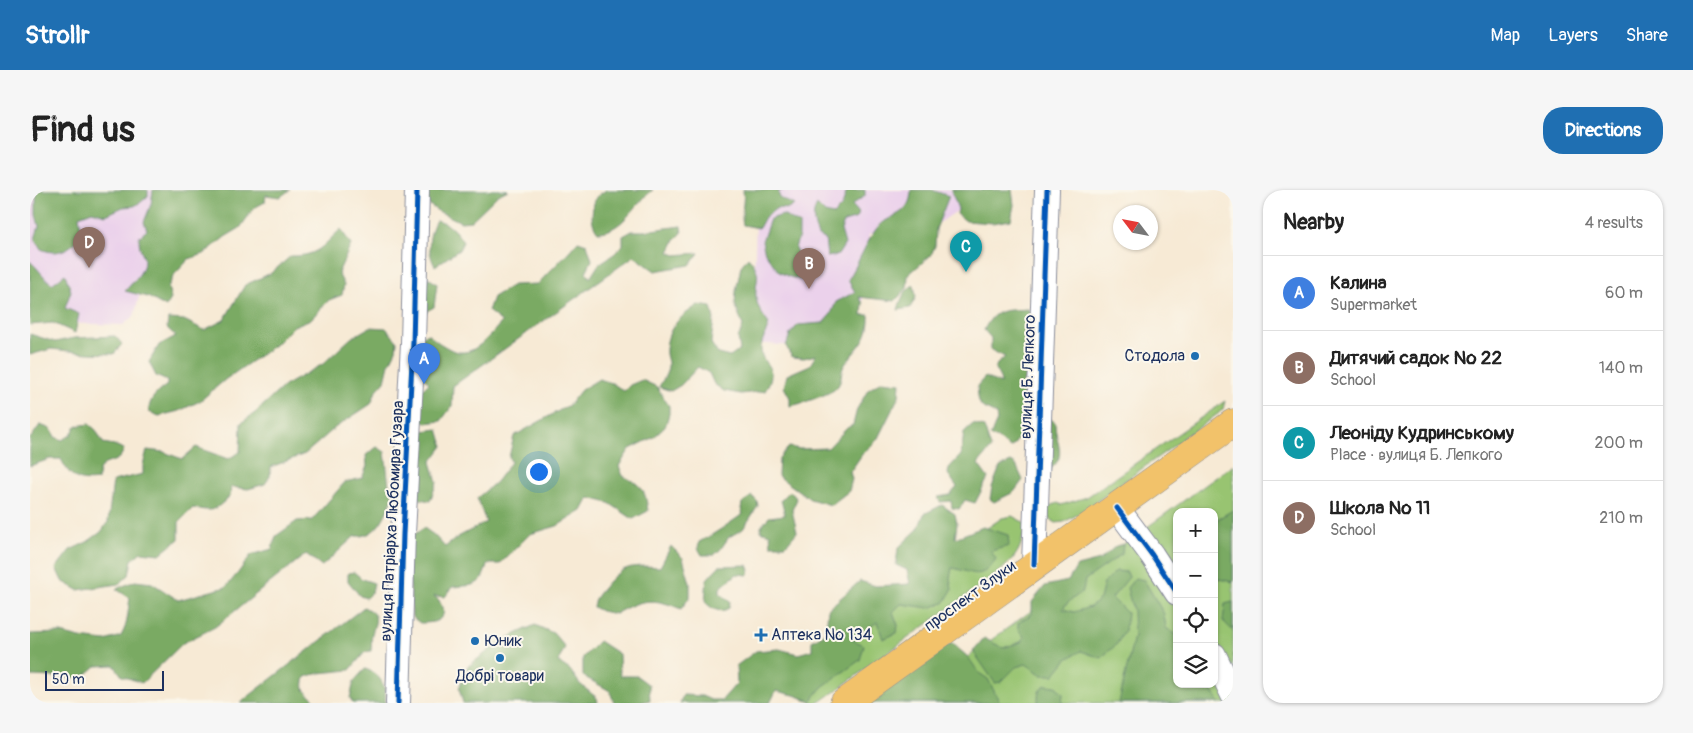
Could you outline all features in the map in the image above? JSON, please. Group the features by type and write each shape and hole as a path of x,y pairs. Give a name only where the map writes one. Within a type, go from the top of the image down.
{"main road":[{"name":"проспект Злуки","path":"844,703 1034,565 1118,508 1233,423"}],"street":[{"name":"вулиця Патріарха Любомира Гузара","path":"398,703 403,534 414,343 417,190"},
{"name":"вулиця Б. Лепкого","path":"1034,565 1047,190"},
{"path":"1118,508 1173,587"},
{"path":"1218,663 1233,695"}],"shaded area":[{"path":"30,190 191,190 160,219 134,316 123,325 30,322"},
{"path":"757,190 972,190 969,203 921,235 869,234 858,350 752,343"}],"green space":[{"path":"38,190 148,190 148,196 134,206 123,207 106,215 92,211 79,216 80,238 67,249 52,252 41,249 35,239 39,226 36,215"},
{"path":"153,190 290,190 280,197 266,195 265,202 254,208 240,228 204,254 189,259 174,275 168,287 171,299 166,307 148,297 125,291 143,266 144,261 139,237 147,230 144,222 151,204"},
{"path":"427,190 508,190 498,195 471,221 461,222 428,204"},
{"path":"606,190 653,190 622,222 615,227 598,232 593,224 593,210 596,197"},
{"path":"743,190 783,190 778,192 780,198 794,205 788,209 777,208 765,217 759,228 743,225"},
{"path":"847,190 865,190 865,196 852,205 859,213 857,218 844,222 841,230 845,244 838,255 827,257 825,239 818,236 814,224 815,209 817,205 825,213 833,215 842,206"},
{"path":"911,190 932,190 949,196 936,229 935,246 931,255 908,275 907,288 895,301 859,297 863,303 862,315 869,315 869,324 862,343 844,366 839,384 834,390 824,395 790,406 790,398 784,387 787,375 810,365 816,355 804,358 792,357 786,346 790,334 798,325 823,323 831,314 836,302 855,292 848,280 869,240 882,223 903,210 910,199"},
{"path":"951,190 1012,190 1014,205 1011,220 992,223 966,221 957,214 958,209"},
{"path":"783,215 799,224 799,236 795,248 800,258 811,264 816,275 806,281 779,272 765,253 762,241 770,219"},
{"path":"436,220 452,228 463,242 459,250 435,266 432,261 430,243 431,231"},
{"path":"681,226 682,233 675,240 669,252 675,255 699,253 690,265 655,271 634,256 453,386 452,406 441,421 426,423 419,419 420,392 429,383 422,376 412,338 429,334 440,344 456,352 471,350 484,341 502,322 488,311 493,297 513,285 538,284 578,241 587,244 592,260 586,272 590,278 599,264 623,245 623,236 632,231"},
{"path":"341,229 351,245 338,273 344,285 342,295 329,300 311,319 294,326 275,345 226,379 200,401 179,411 159,416 149,412 150,404 154,397 167,385 167,381 156,376 149,362 159,345 176,336 167,328 168,319 184,320 204,330 224,320 245,285 271,273 291,256 300,256 314,252"},
{"path":"748,257 757,274 756,295 758,305 769,324 761,347 763,359 771,371 765,391 741,394 724,391 714,384 709,373 698,367 681,385 671,391 659,387 668,369 666,352 669,335 680,318 698,305 711,307 714,319 711,343 718,354 730,357 740,350 738,338 743,326 735,304 736,291 741,266"},
{"path":"30,261 52,284 65,274 71,291 65,308 79,314 75,333 53,323 30,325"},
{"path":"427,277 437,284 434,307 425,312"},
{"path":"914,285 916,297 910,308 898,310 903,295"},
{"path":"1028,309 1031,314 1032,323 1023,346 1030,367 1022,387 1026,400 1020,423 1020,435 1010,448 997,438 990,436 997,421 996,415 982,407 978,399 977,386 985,377 1001,384 995,369 997,364 1005,357 991,350 991,338 984,330 992,317 1001,312"},
{"path":"370,327 386,328 397,341 396,350 389,364 385,381 376,391 371,404 336,427 305,454 271,467 270,476 265,484 248,489 231,487 230,496 217,507 210,510 193,508 179,522 179,539 160,554 141,552 132,560 129,575 119,584 78,590 62,581 56,568 70,550 87,542 101,532 108,522 113,481 143,474 147,450 164,452 182,459 196,447 228,459 240,452 241,423 255,413 284,386 323,364 351,338"},
{"path":"30,334 55,342 74,338 115,336 122,344 114,354 51,349 30,355"},
{"path":"599,379 612,383 624,391 630,385 642,380 657,387 669,406 665,427 654,437 630,449 619,466 623,476 642,489 648,511 633,519 609,503 589,498 582,511 557,526 530,534 500,564 487,564 485,572 476,584 452,587 445,597 434,596 439,600 444,612 443,616 438,620 420,623 412,617 407,539 424,528 434,535 445,547 458,537 486,522 477,498 496,482 511,462 509,457 514,436 569,405 581,390"},
{"path":"882,381 900,383 899,396 877,440 863,453 850,472 852,479 849,491 831,505 810,499 778,476 779,458 789,447 800,449 828,448 847,428 853,425 857,409 868,390"},
{"path":"1225,401 1223,409 1219,413 1082,512 1064,522 1056,523 1050,519 1045,508 1058,503 1061,505 1087,497"},
{"path":"1050,419 1055,422 1060,450 1058,461 1046,472"},
{"path":"89,424 96,430 103,443 124,449 120,457 102,466 98,480 85,481 75,477 61,459 50,459 30,466 30,439 40,425 51,429 55,437 62,440 71,435 76,426"},
{"path":"973,424 984,427 991,448 978,464 988,478 975,503 965,500 959,509 952,508 951,501 940,502 938,497 950,495 957,487 948,474 949,468 961,455 964,432"},
{"path":"438,429 443,446 431,462 437,482 430,501 416,498 413,432"},
{"path":"377,447 385,452 389,486 393,497 387,511 375,529 363,536 355,536 322,566 306,554 215,627 183,643 142,683 122,676 114,665 96,666 82,678 30,676 30,634 61,633 80,638 105,641 121,636 127,622 130,598 116,589 135,581 152,583 178,600 226,587 251,555 272,549 276,536 297,521 312,520 345,482 362,478 367,466 366,455"},
{"path":"1011,462 1016,465 1023,480 1014,492 994,502 990,499 992,487 1000,467"},
{"path":"1233,465 1233,703 904,703 1173,508 1173,688 1218,688 1218,508 1174,508"},
{"path":"790,491 797,499 792,510 797,532 786,545 771,545 770,534 761,531 761,526 769,517 785,515 781,500"},
{"path":"752,496 757,501 758,506 743,529 729,537 714,555 702,555 698,548 699,542 743,514 741,509 742,503"},
{"path":"942,505 955,514 957,524 955,538 983,527 1008,535 1009,546 991,551 996,559 986,571 981,573 977,574 952,568 950,578 952,590 944,603 929,608 901,604 893,612 898,625 897,633 883,639 877,622 853,640 864,645 860,660 822,687 811,701 776,691 770,703 680,703 683,695 722,700 737,683 736,666 756,651 779,649 798,654 812,650 812,641 826,633 828,609 860,581 876,586 910,584 907,570 896,565 898,548 918,529 924,514"},
{"path":"1233,510 1233,582 1218,579 1218,519"},
{"path":"1012,516 1025,523 1022,538 1019,550 1012,560 1000,571 823,700 816,703 804,700 796,691 802,659 990,526 1002,518"},
{"path":"1123,544 1122,554 1085,580 1083,591 1066,604 1063,609 1074,612 1090,607 1100,599 1104,583 1116,571 1127,572 1129,577 1112,598 1127,613 1125,630 1117,644 1101,658 1081,651 1067,659 1054,675 1042,675 1026,664 1016,667 1001,682 995,683 973,651 984,638 1003,648 1021,642 1024,637 1018,629 1018,623 1032,614 1032,602 1045,586 1068,581 1077,566 1100,560 1116,546"},
{"path":"671,546 683,558 690,583 690,597 681,609 655,601 632,605 615,614 593,607 598,594 616,574 628,568 642,566 660,567"},
{"path":"748,565 750,570 748,575 737,574 720,588 720,593 730,602 729,608 722,611 716,610 705,602 707,579 719,566"},
{"path":"354,572 362,579 374,583 372,592 366,598 360,596 348,581 348,573"},
{"path":"1135,578 1144,580 1164,614 1166,628 1173,632 1173,688 1210,688 1219,703 1119,703 1134,636 1133,611 1127,588"},
{"path":"1233,602 1233,631 1223,621 1225,604"},
{"path":"364,607 373,613 376,618 372,634 371,651 365,652 350,670 319,673 305,677 305,690 316,703 240,703"},
{"path":"535,625 553,633 565,647 558,662 570,670 580,684 597,698 598,703 463,703 459,688 467,667 503,640"},
{"path":"599,641 619,654 620,676 637,676 649,685 650,700 639,703 614,703 610,691 583,676 583,657"},
{"path":"952,643 968,657 979,673 988,679 1000,703 860,703 933,650"},
{"path":"365,669 375,674 382,682 385,692 385,703 353,703 350,698 354,681"},
{"path":"1046,685 1056,686 1063,694 1062,703 1038,703 1039,692"}],"cycle path":[{"path":"398,703 403,534 413,343 417,190"},
{"path":"1034,565 1047,190"},
{"path":"1117,508 1173,587"}],"place":[{"name":"Школа № 11","path":"89,268"},
{"name":"Леоніду Кудринському","path":"966,272"},
{"name":"Дитячий садок № 22","path":"809,289"},
{"name":"Стодола","path":"1195,356"},
{"name":"Калина","path":"424,384"},
{"name":"Аптека № 134","path":"761,635"},
{"name":"Юник","path":"475,641"},
{"name":"Добрі товари","path":"500,658"}]}
